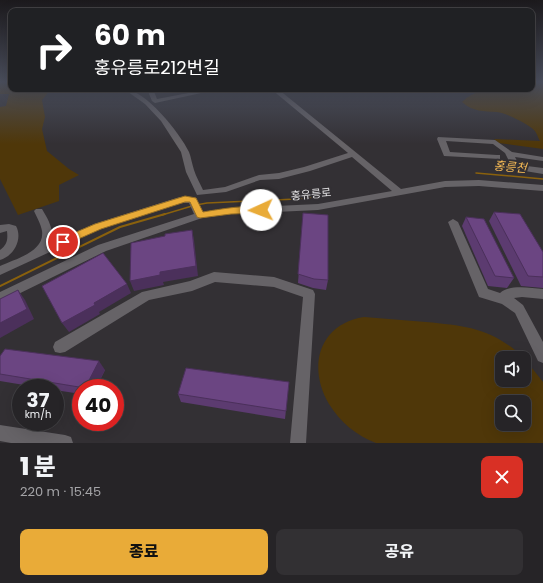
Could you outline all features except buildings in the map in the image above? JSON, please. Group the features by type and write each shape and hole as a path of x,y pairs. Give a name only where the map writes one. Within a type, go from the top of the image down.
{"street":[{"path":"151,103 185,152 190,172 200,193 226,189 259,178 279,176 307,169 353,154"},
{"path":"292,103 397,190"},
{"path":"497,157 447,154 441,139 495,142 510,156 516,167 543,171"},
{"path":"510,156 543,160"},
{"name":"홍유릉로","path":"0,298 102,248 197,209 231,211 318,207 397,190 445,184 479,183 543,188"},
{"path":"0,271 98,226 180,200 192,199 197,209"},
{"path":"39,211 48,233 39,253"},
{"path":"453,222 483,293 506,300 519,309 543,356"},
{"path":"0,229 9,227 12,228 14,238 11,246 0,256"},
{"path":"60,347 146,296 192,286 214,278 274,282 309,294 298,443"},
{"path":"506,300 505,295 522,292 543,294"},
{"path":"0,433 65,443"}],"shaded area":[{"path":"7,103 42,103 45,117 42,129 47,151 79,175 59,185 59,201 18,215 0,179 0,107 6,106"},
{"path":"463,103 543,103 543,149 499,143 494,139 540,141 534,130 517,119 506,114 474,109"},
{"path":"364,317 418,321 467,327 490,334 501,340 516,351 495,351 495,387 531,387 531,367 543,382 543,443 376,443 369,440 350,428 338,417 333,411 322,390 319,376 321,349 327,338 336,328 349,321"}],"waterway":[{"name":"홍릉천","path":"476,173 543,179"},
{"name":"홍릉천","path":"196,205 207,203 296,199 331,195"},
{"name":"홍릉천","path":"162,215 192,206"},
{"name":"홍릉천","path":"0,286 120,227 165,214"}],"route":[{"path":"63,242 98,226 185,199 193,200 196,210 200,215 231,211 261,210"}]}
